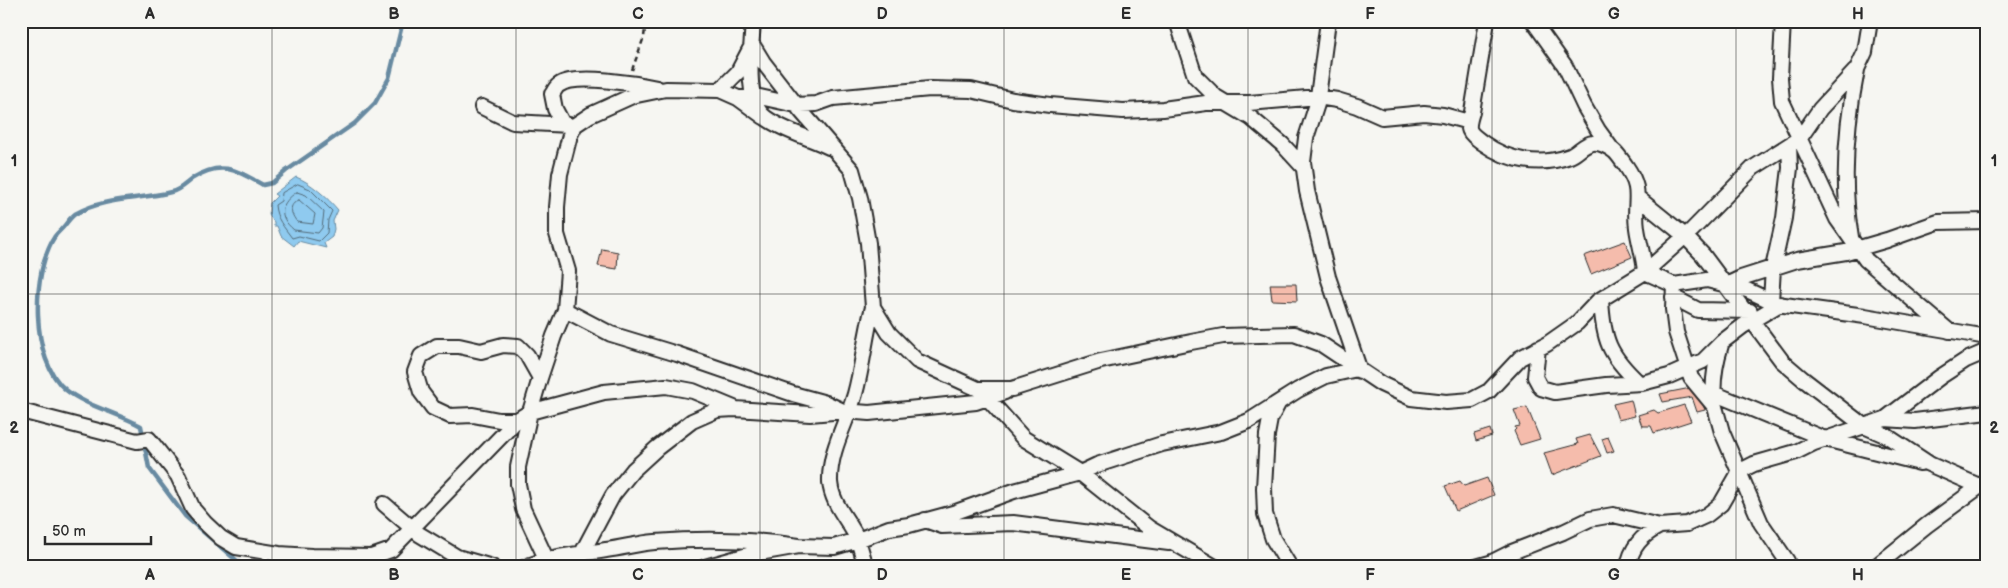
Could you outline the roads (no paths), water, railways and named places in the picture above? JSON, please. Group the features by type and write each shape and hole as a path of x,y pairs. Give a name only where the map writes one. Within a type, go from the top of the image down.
{"street":[{"path":"753,21 751,63 753,98 764,117"},
{"path":"1177,21 1195,76 1216,97 1251,118 1282,144 1304,168"},
{"path":"1328,21 1318,98 1306,138 1304,168 1328,277 1358,370"},
{"path":"1487,21 1468,126 1470,134 1510,158 1529,161 1551,160 1572,155 1584,146 1594,142 1613,150"},
{"path":"1533,21 1565,66 1598,130 1635,179 1638,198 1636,210 1637,226 1645,272"},
{"path":"1776,303 1773,268 1784,218 1794,142 1791,123 1782,101 1780,78 1783,21"},
{"path":"1855,245 1846,194 1846,160 1850,110 1857,69 1865,52 1870,21"},
{"path":"720,90 738,72 752,44"},
{"path":"752,44 763,62 796,105 852,170 860,198 868,243 873,307 855,393 846,411 832,462 830,482 834,499 858,540 866,567"},
{"path":"580,560 614,495 633,470 657,448 692,421 717,410 735,408 810,414 846,411 868,414 976,402 1101,361 1223,336 1294,334 1321,344 1381,384 1411,398 1446,402 1472,400 1489,391 1520,358 1577,323 1601,299 1645,272 1685,236 1753,168 1794,142 1820,109 1857,69"},
{"path":"548,563 523,509 518,484 518,467 530,412 540,378 565,310 568,272 557,234 557,207 560,174 570,135 569,124 555,109 552,94 559,84 574,80 626,82 666,90"},
{"path":"738,98 753,98 796,105 816,104 842,97 930,89 971,90 1014,100 1050,105 1123,111 1318,98 1336,100 1357,106 1382,117 1424,113 1443,115 1469,122"},
{"path":"482,107 513,122 569,124 632,96 666,90 720,90 738,98 764,117 834,149"},
{"path":"1794,142 1838,220 1866,260 1949,331"},
{"path":"1638,198 1685,236 1726,285 1782,361 1857,428 1931,465"},
{"path":"1726,285 1741,278 1796,260 1938,222 1987,220"},
{"path":"1645,272 1698,310 1747,316"},
{"path":"1674,291 1707,280 1747,290 1776,303 1987,337"},
{"path":"1674,291 1672,309 1676,332 1691,378 1714,400 1825,439 1931,465 1983,484"},
{"path":"1601,299 1605,333 1611,352 1622,367 1639,383"},
{"path":"1538,348 1534,378 1541,388 1555,392 1606,385 1639,383 1669,376 1703,361 1747,316 1776,303"},
{"path":"873,307 889,332 917,361 978,389 989,398 1023,438 1080,473 1131,516 1215,567"},
{"path":"565,310 610,334 677,354 846,411"},
{"path":"1722,342 1714,365 1714,400 1722,432 1761,523 1787,561"},
{"path":"517,420 499,420 473,415 450,416 432,408 420,392 415,372 421,356 437,346 459,346 481,351 503,345 518,346 527,355 540,378"},
{"path":"1476,567 1490,563 1590,518 1613,515 1660,526 1687,524 1707,515 1721,504 1740,471 1754,464 1796,452 1825,439 1885,419 1940,377 1966,360 1987,351"},
{"path":"525,567 580,560 653,542 697,539 762,540 799,546 834,547 889,528 910,525 953,513 1042,482 1080,473 1097,465 1162,444 1221,432 1249,421 1326,376 1358,370"},
{"path":"21,411 143,440 178,476 193,509 205,523 221,538 236,547 257,551 312,556 371,556 391,550 517,420 530,412 604,392 666,386 693,391 735,408"},
{"path":"978,389 1012,389"},
{"path":"1280,402 1270,419 1264,488 1265,514 1273,539 1290,567"},
{"path":"1885,419 1915,421 1987,412"},
{"path":"1875,567 1926,525 1983,484"},
{"path":"384,504 419,534 457,557 492,567"},
{"path":"925,520 942,526 1013,523 1175,544"},
{"path":"1628,567 1630,556 1637,542 1660,526"},
{"path":"706,567 748,555 799,546"},
{"path":"298,567 312,556"}],"water":[{"path":"296,177 318,191 338,210 333,221 332,237 324,243 326,248 298,241 294,246 281,236 269,215 270,203 277,196 274,194"}],"waterway":[{"path":"244,567 185,516 149,468 141,426 74,396 54,377 40,338 38,316 38,293 47,252 55,236 75,214 110,202 174,191 193,178 212,169 221,168 237,171 263,185 272,183 286,171 355,123 375,103 389,78 403,21"}]}
